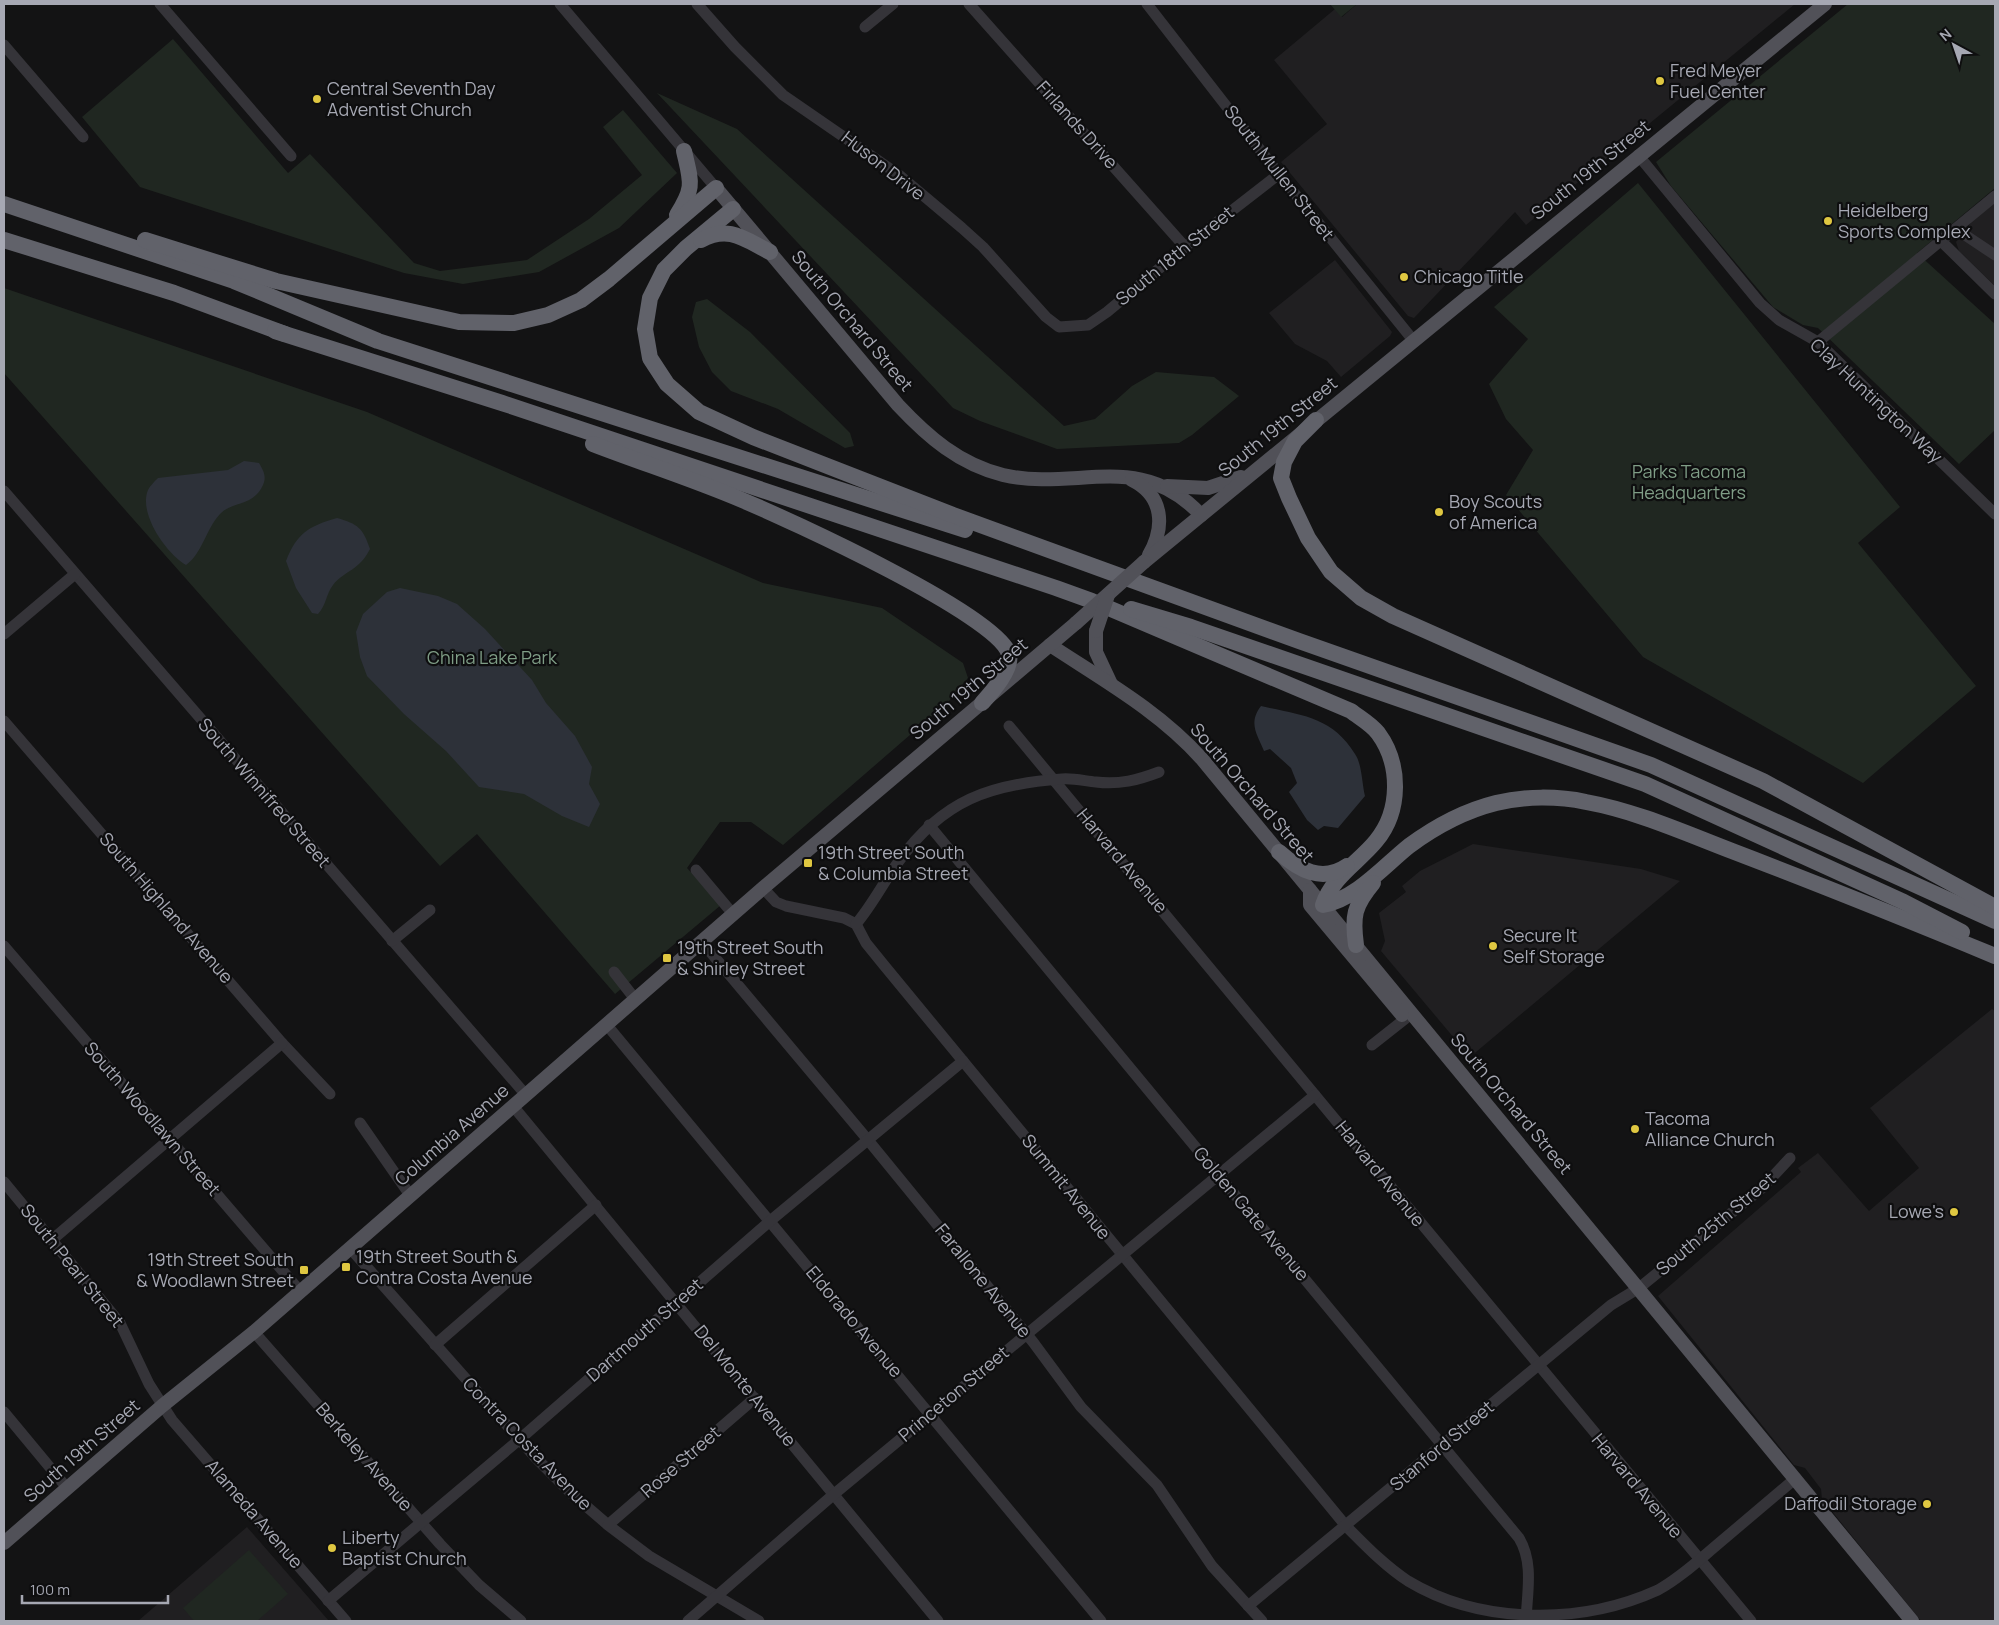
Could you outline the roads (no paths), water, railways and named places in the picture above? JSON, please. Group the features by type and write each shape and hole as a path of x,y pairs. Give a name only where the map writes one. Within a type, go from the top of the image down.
{"highway":[{"path":"669,228 687,199 692,185 684,151"},
{"path":"9,206 150,241 276,281 459,322 514,323 548,315 581,300 609,279 716,188"},
{"path":"9,206 234,281 378,342 1174,596"},
{"path":"733,209 686,248 664,270 650,298 645,329 650,358 667,384 699,412 753,436 953,515 1174,596 1651,765 1995,921"},
{"path":"686,248 714,233 733,233 770,252"},
{"path":"4,240 174,293 275,331 438,387 742,500 924,587 966,614 1006,648 1009,654 1009,664 1002,677 982,703"},
{"path":"275,331 502,403 1056,588 1191,627 1645,784 1904,902 1995,950"},
{"path":"1316,420 1290,448 1284,462 1281,478 1308,538 1331,572 1361,598 1393,616 1763,781 1995,907"},
{"path":"1056,588 1322,698 1351,711 1368,724 1384,743 1393,765 1395,778 1394,797 1384,830 1331,888 1323,905"},
{"path":"1323,905 1342,899 1428,832 1461,814 1499,802 1535,798 1585,801 1686,834 1995,956"},
{"path":"1279,852 1301,869 1318,874 1336,873 1358,860"},
{"path":"1356,945 1354,918 1360,901 1398,854"}],"main road":[{"name":"South 19th Street","path":"763,888 1076,623 1149,556 1825,4"},
{"name":"South Orchard Street","path":"716,188 898,405 925,432 953,455 976,466 1006,476 1044,478 1127,477 1162,485 1188,501 1200,515"},
{"path":"1162,485 1195,489 1208,488 1249,475"},
{"path":"1127,477 1140,485 1150,495 1161,517 1160,531 1149,556"},
{"path":"1109,594 1096,631 1096,652 1112,684"},
{"name":"South Orchard Street","path":"1050,645 1112,684 1162,720 1188,744 1323,905 1912,1621"},
{"name":"Columbia Avenue","path":"162,1406 254,1332 763,888"},
{"path":"1310,890 1310,905 1411,1025 1422,1026"},
{"name":"South 19th Street","path":"4,1543 162,1406"}],"street":[{"path":"160,4 291,156"},
{"name":"South Orchard Street","path":"560,4 716,188"},
{"name":"Huson Drive","path":"697,4 735,47 783,95 899,175 983,247 1046,317 1058,327 1067,328"},
{"name":"Firlands Drive","path":"969,4 1185,247"},
{"name":"South Mullen Street","path":"1147,4 1279,174 1412,340"},
{"path":"865,28 885,6"},
{"path":"4,45 84,137"},
{"name":"Clay Huntington Way","path":"1638,155 1753,297 1779,320 1818,342 1995,514"},
{"name":"South 18th Street","path":"1067,328 1088,324 1107,312 1185,247 1279,174"},
{"path":"1818,342 1995,196"},
{"path":"1956,229 1995,254"},
{"path":"1941,241 1995,294"},
{"name":"South Winnifred Street","path":"4,491 526,1095"},
{"path":"4,634 75,574"},
{"name":"South Highland Avenue","path":"4,720 282,1043 330,1094"},
{"name":"Harvard Avenue","path":"1009,726 1537,1366 1751,1621"},
{"path":"763,888 776,902 786,906 844,918 856,924 869,909 899,860 929,825 956,805 983,793 1008,785 1055,780 1115,783 1142,778 1159,772"},
{"name":"Golden Gate Avenue","path":"929,825 1525,1548 1528,1560 1526,1621"},
{"path":"696,870 733,914"},
{"path":"392,941 430,910"},
{"name":"Summit Avenue","path":"856,924 866,943 883,964 1346,1526 1387,1566 1432,1595 1478,1612 1526,1621 1574,1618 1614,1609 1659,1590 1699,1560 1796,1478"},
{"name":"Farallone Avenue","path":"702,942 868,1140 1026,1334 1081,1407 1157,1485 1212,1566 1262,1621"},
{"name":"South Woodlawn Street","path":"4,946 300,1291"},
{"path":"614,972 635,999"},
{"path":"1372,1045 1406,1019"},
{"name":"Eldorado Avenue","path":"606,1024 1101,1621"},
{"path":"53,1239 282,1043"},
{"name":"Dartmouth Street","path":"328,1601 422,1524 770,1221 963,1061"},
{"name":"Princeton Street","path":"688,1621 833,1495 1315,1095"},
{"name":"Del Monte Avenue","path":"513,1106 938,1621"},
{"path":"360,1123 410,1195"},
{"name":"South 25th Street","path":"1639,1288 1762,1188 1790,1158"},
{"name":"South Pearl Street","path":"4,1182 53,1239 120,1323 162,1406"},
{"path":"435,1345 596,1205"},
{"name":"Contra Costa Avenue","path":"350,1248 435,1345 571,1493 608,1525 649,1556 758,1621"},
{"name":"Stanford Street","path":"1248,1606 1612,1305 1639,1288"},
{"name":"Berkeley Avenue","path":"254,1332 459,1565 520,1621"},
{"name":"Rose Street","path":"608,1525 755,1398"},
{"name":"Alameda Avenue","path":"162,1406 346,1621"},
{"path":"4,1412 67,1488"}],"place":[{"name":"Fred Meyer Fuel Center","path":"1660,81"},
{"name":"Central Seventh Day Adventist Church","path":"317,99"},
{"name":"Heidelberg Sports Complex","path":"1828,221"},
{"name":"Chicago Title","path":"1404,277"},
{"name":"Boy Scouts of America","path":"1439,512"},
{"name":"19th Street South & Columbia Street","path":"808,863"},
{"name":"Secure It Self Storage","path":"1493,946"},
{"name":"19th Street South & Shirley Street","path":"667,958"},
{"name":"Tacoma Alliance Church","path":"1635,1129"},
{"name":"Lowe's","path":"1954,1212"},
{"name":"19th Street South & Contra Costa Avenue","path":"346,1267"},
{"name":"19th Street South & Woodlawn Street","path":"304,1270"},
{"name":"Daffodil Storage","path":"1927,1504"},
{"name":"Liberty Baptist Church","path":"332,1548"}],"park label":[{"name":"Parks Tacoma Headquarters","path":"1689,482"},
{"name":"China Lake Park","path":"492,658"}]}
